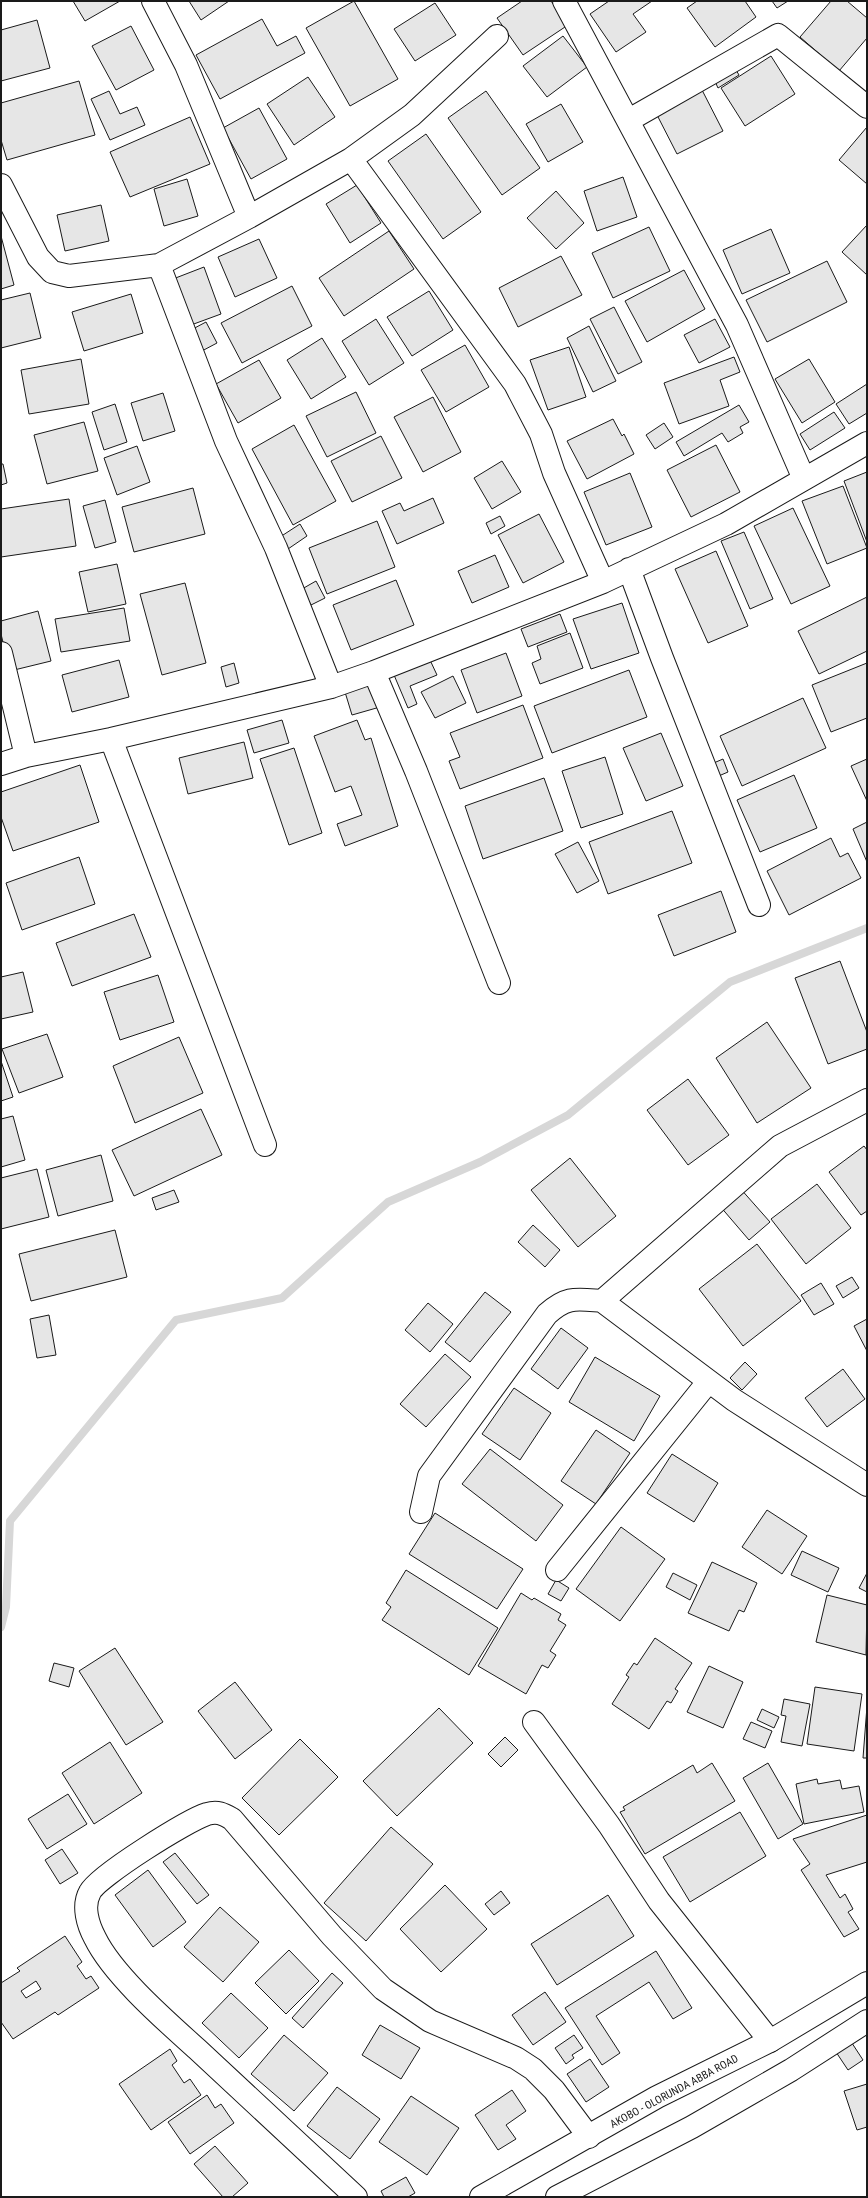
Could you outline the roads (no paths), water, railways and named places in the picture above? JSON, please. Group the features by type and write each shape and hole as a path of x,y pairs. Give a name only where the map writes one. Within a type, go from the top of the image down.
{"street":[{"path":"153,1 186,65 249,217"},
{"path":"564,1 629,120 737,325 804,479"},
{"path":"629,120 778,35 867,107"},
{"path":"1,185 38,257 52,272 69,276 159,265 249,217 350,159 412,116 497,36"},
{"path":"350,159 515,384 541,434 554,473 603,582"},
{"path":"159,265 226,442 276,548 331,687"},
{"path":"1,764 26,756 111,739 331,687 374,672 603,582 726,524 867,444"},
{"path":"629,569 662,658 759,904"},
{"path":"1,653 26,756"},
{"path":"374,672 416,771 499,983"},
{"path":"111,739 265,1145"},
{"path":"602,1301 780,1146 867,1100"},
{"path":"421,1512 429,1476 547,1314 560,1302 580,1299 602,1301 708,1382 867,1485"},
{"path":"557,1570 708,1382"},
{"path":"534,1722 576,1777 659,1901 770,2041"},
{"path":"356,2197 156,2011 120,1972 95,1938 85,1908 90,1891 107,1876 154,1842 207,1814 220,1812 232,1819 332,1936 383,1989 430,2021 516,2058 533,2069 554,2090 589,2137"},
{"name":"AKOBO - OLORUNDA ABBA ROAD","path":"481,2197 657,2097 770,2041 867,1983"},
{"path":"557,2197 692,2127 791,2070 867,2021"}],"waterway":[{"path":"1,1627 6,1607 10,1521 176,1320 282,1298 388,1202 480,1162 568,1115 730,982 867,928"}]}
